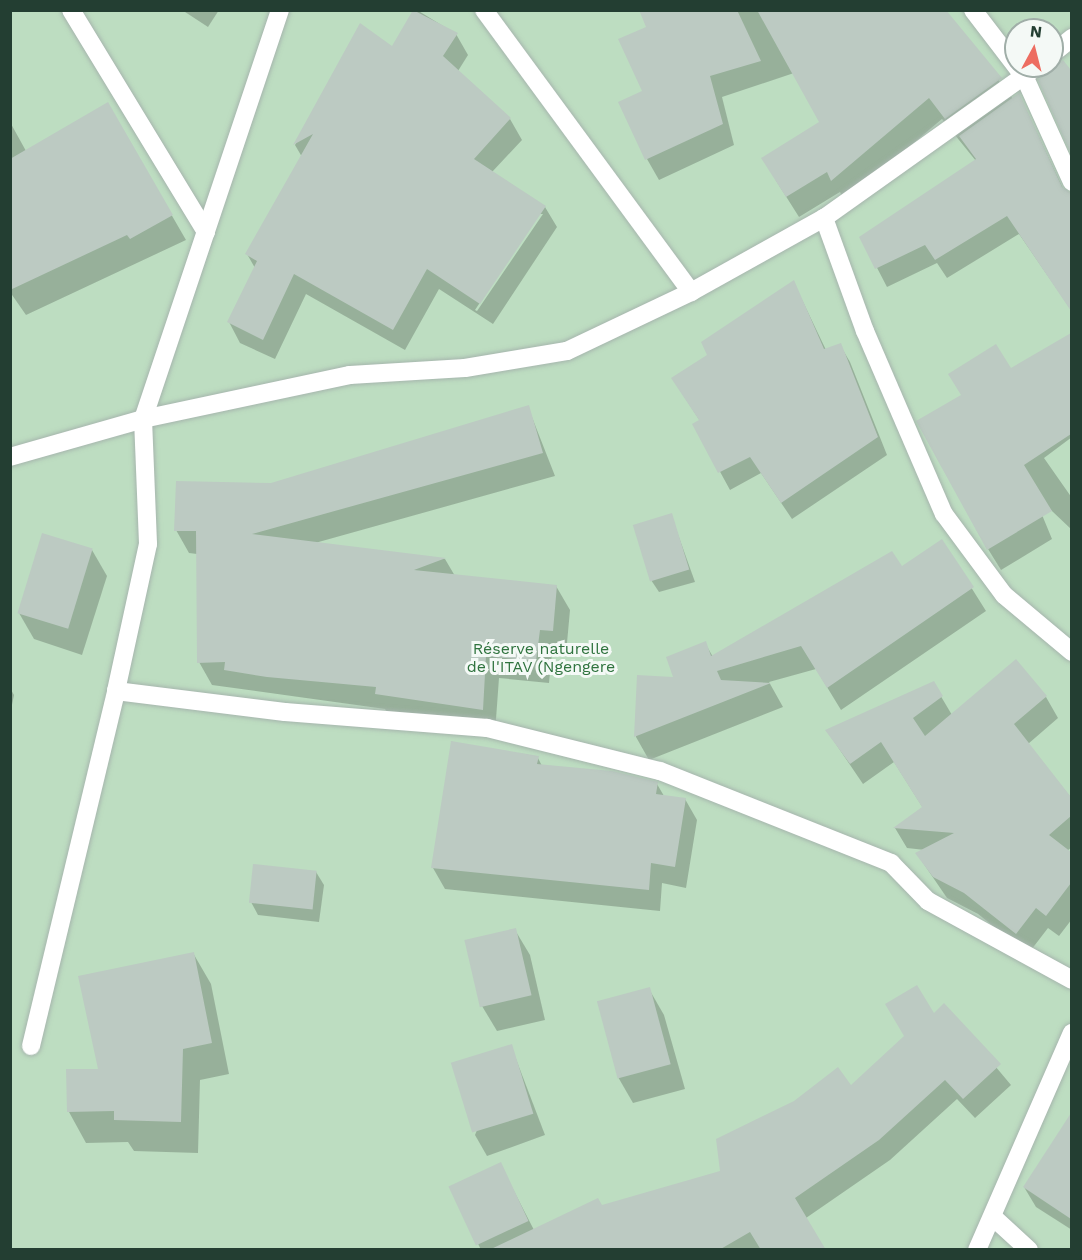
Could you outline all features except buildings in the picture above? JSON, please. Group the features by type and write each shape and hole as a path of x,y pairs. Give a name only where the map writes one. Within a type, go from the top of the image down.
{"street":[{"path":"71,10 206,232"},
{"path":"32,1046 117,691 148,544 143,419 280,10"},
{"path":"484,10 691,292"},
{"path":"973,10 1004,43"},
{"path":"10,457 143,419 350,375 465,368 567,351 691,292 824,218 1022,78"},
{"path":"1033,78 1071,182"},
{"path":"824,218 865,331 944,514 1004,595 1071,652"},
{"path":"117,691 285,712 487,728 660,771 891,863 928,901 1071,980"},
{"path":"977,1250 1071,1033"},
{"path":"993,1217 1029,1250"}],"green space":[{"name":"Réserve naturelle de l'ITAV (Ngengere","path":"11,11 1071,11 1071,1249 11,1249"}]}
